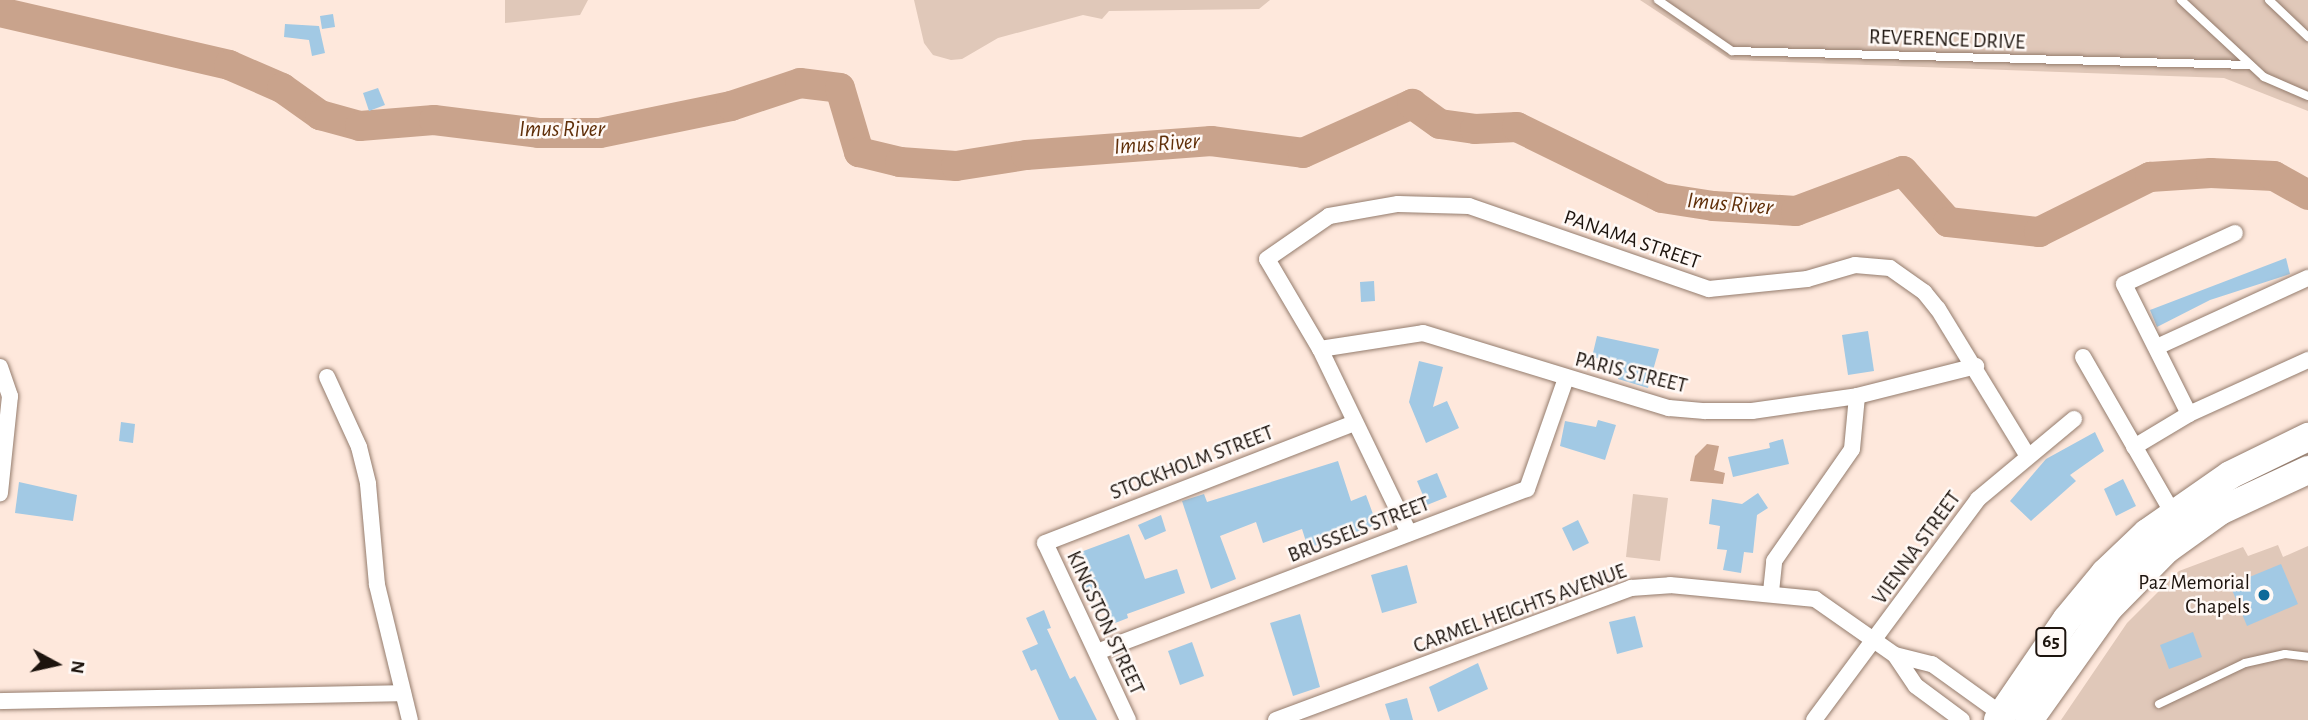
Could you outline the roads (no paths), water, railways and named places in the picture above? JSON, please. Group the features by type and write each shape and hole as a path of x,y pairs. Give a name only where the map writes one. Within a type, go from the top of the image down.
{"highway":[{"name":"65","path":"2003,718 2105,573 2172,512 2230,475 2308,437"},
{"name":"65","path":"2029,720 2109,608 2167,549 2220,511 2308,470"}],"street":[{"name":"PANAMA STREET","path":"1320,349 1267,259 1329,216 1398,204 1469,206 1709,289 1877,265 1924,292 1976,366 2027,455"},
{"path":"2189,414 2124,284 2235,233"},
{"path":"2157,347 2308,278"},
{"name":"PARIS STREET","path":"1320,349 1423,332 1669,408 1705,411 1752,411 1857,396 1976,366"},
{"path":"1320,349 1409,533"},
{"path":"2083,357 2172,512"},
{"path":"2134,447 2189,414 2308,359"},
{"path":"0,367 10,396 0,493"},
{"path":"327,377 359,447 365,471 377,585 410,720"},
{"name":"BRUSSELS STREET","path":"1097,652 1527,489 1566,378"},
{"path":"1771,592 1774,561 1852,449 1857,396"},
{"name":"VIENNA STREET","path":"1814,720 1978,499 2027,455 2074,419"},
{"name":"STOCKHOLM STREET","path":"1045,543 1355,423"},
{"name":"KINGSTON STREET","path":"1045,543 1128,720"},
{"name":"CARMEL HEIGHTS AVENUE","path":"1276,720 1631,588 1670,585 1771,592 1815,599 1895,655 1916,686 1962,720"},
{"name":"CARMEL HEIGHTS AVENUE","path":"1895,655 1932,664 2003,718"},
{"path":"0,701 403,693"}],"lane":[{"name":"REVERENCE DRIVE","path":"1658,0 1732,51 2250,65"},
{"path":"2180,0 2250,65 2278,85 2308,96"},
{"path":"2269,0 2308,37"},
{"path":"2159,704 2245,663 2285,654 2308,657"}],"waterway":[{"name":"Imus River","path":"0,12 229,65 282,88 320,115 360,126 434,120 538,133 600,133 731,106 800,83 840,88 859,152 900,162 956,166 1026,155 1211,141 1303,153 1412,104 1440,124 1475,129 1517,127 1662,198 1713,206 1796,211 1903,171 1948,222 2039,232 2150,177 2211,173 2274,176 2308,195"}],"place":[{"name":"Paz Memorial Chapels","path":"2264,595"}]}
